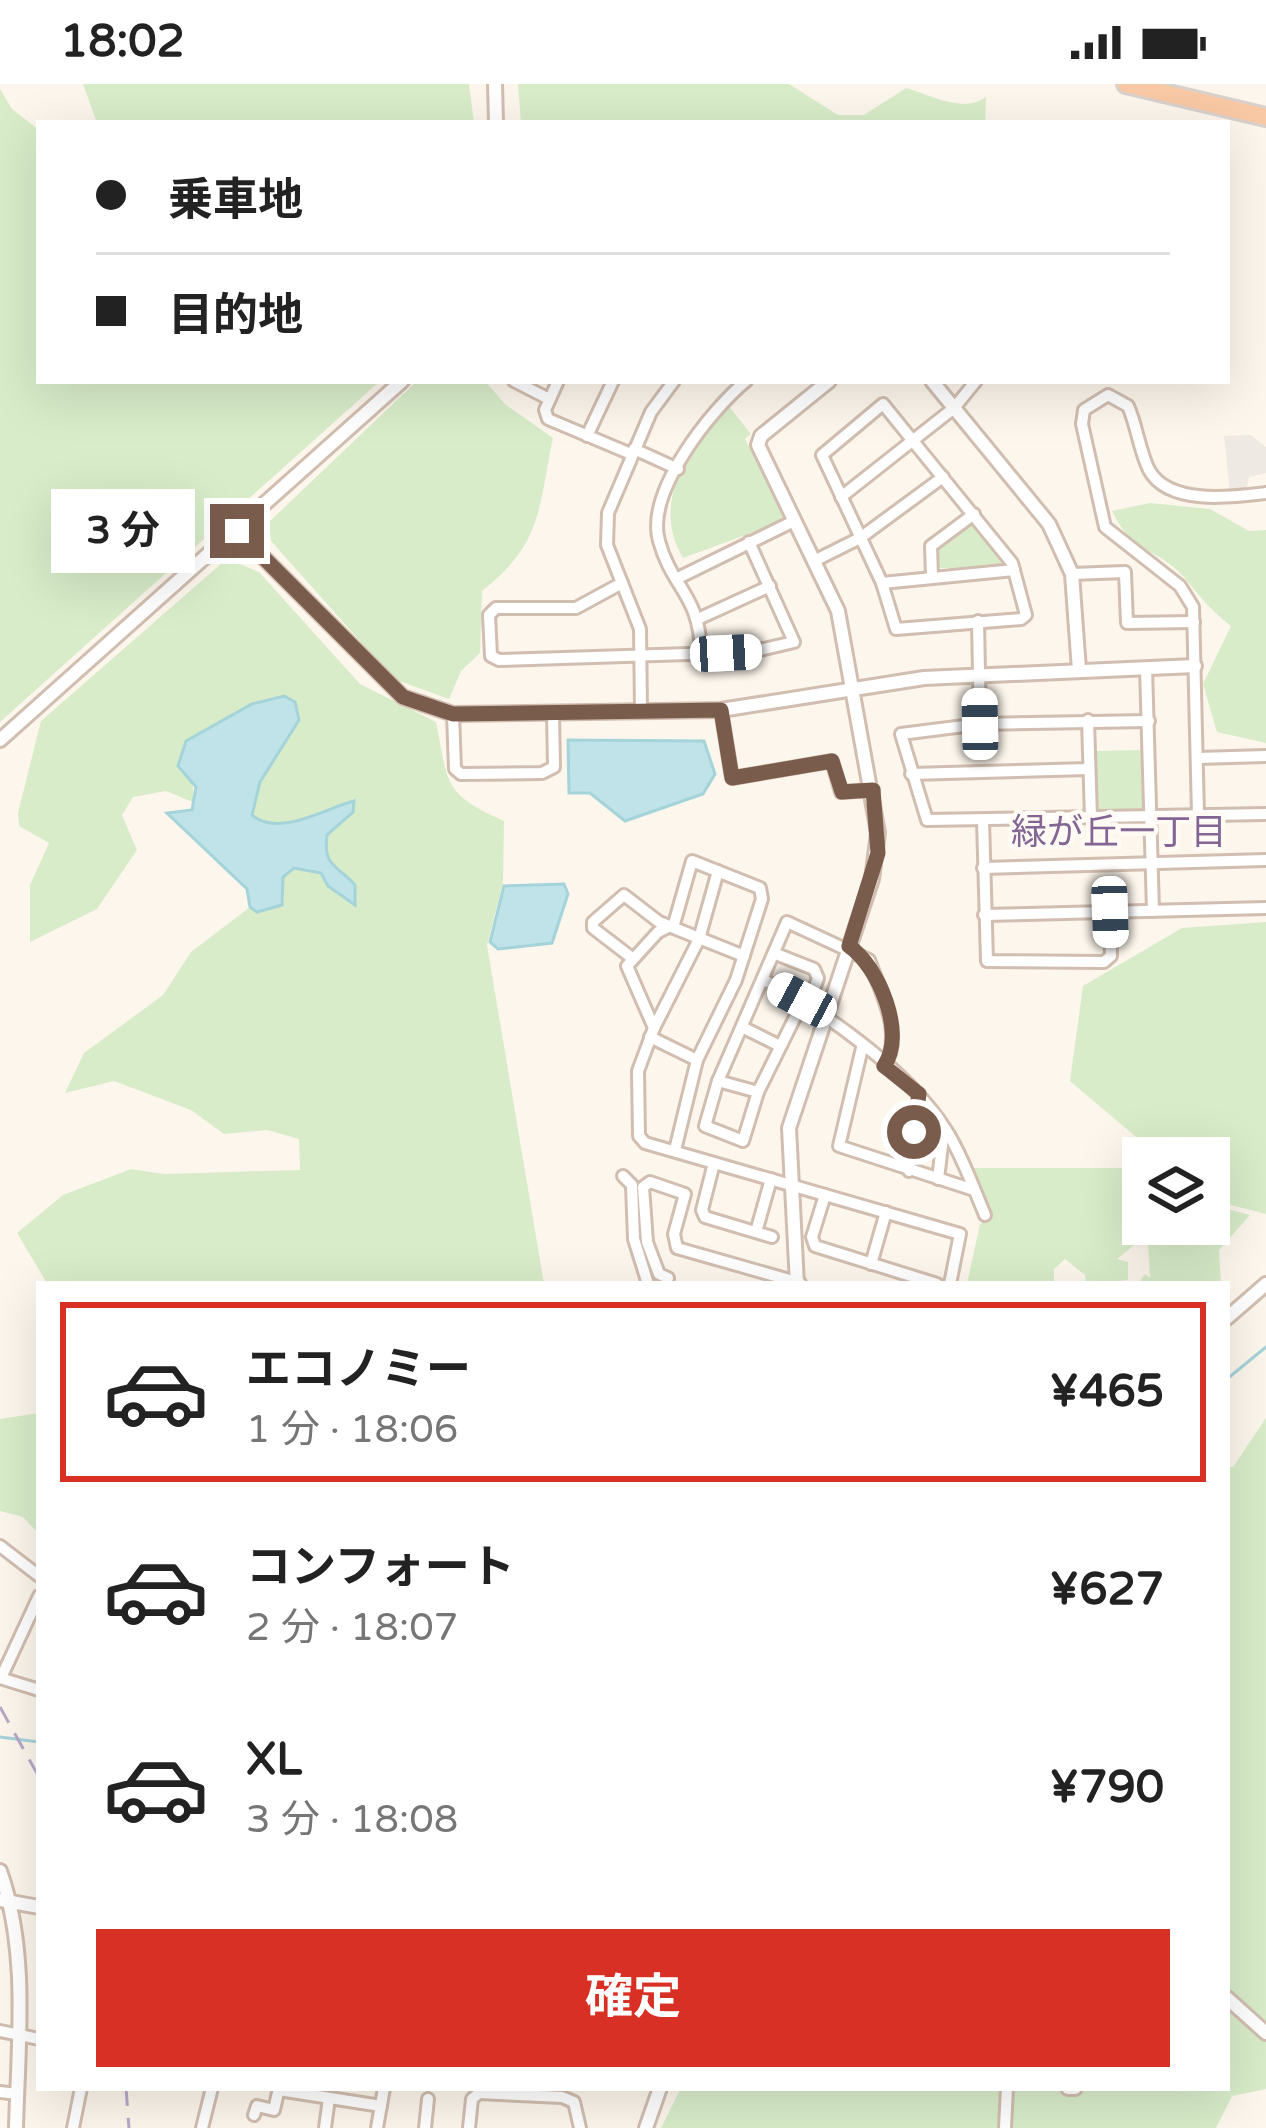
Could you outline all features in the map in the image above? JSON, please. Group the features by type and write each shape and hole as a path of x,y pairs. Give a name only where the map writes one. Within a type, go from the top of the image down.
{"highway":[{"path":"1126,84 1266,117"}],"street":[{"path":"495,84 496,120"},
{"path":"0,740 399,384"},
{"path":"520,384 549,399"},
{"path":"556,384 549,399 548,419 678,469"},
{"path":"587,436 612,384"},
{"path":"641,711 640,629 607,545 608,513 633,452 672,384"},
{"path":"701,654 700,619 660,544 658,517 704,421 743,384"},
{"path":"805,384 813,394"},
{"path":"799,1281 788,1183 789,1128 878,853 873,790 838,611 758,445 825,384"},
{"path":"934,384 1049,524 1072,574 1079,670"},
{"path":"841,497 954,408 974,384"},
{"path":"1198,815 1194,622 1180,586 1105,527 1082,424 1084,410 1108,395 1128,406 1150,473 1161,483 1228,498 1266,493"},
{"path":"883,404 943,477 1014,570 1026,615 896,629 882,584 822,455 883,404"},
{"path":"814,561 860,538 943,477"},
{"path":"932,576 931,547 974,514"},
{"path":"678,578 794,521"},
{"path":"237,531 403,697 453,714 721,710 979,673 1195,666"},
{"path":"622,583 576,608 496,608 489,615 491,656 499,660 751,652 794,642 749,542"},
{"path":"882,584 1014,570"},
{"path":"1072,574 1125,572 1127,623 1194,622"},
{"path":"700,619 770,586"},
{"path":"978,621 980,724"},
{"path":"1146,668 1154,911"},
{"path":"721,710 732,778 832,761 842,792 873,790"},
{"path":"453,714 455,769 461,774 542,772 554,767 553,713"},
{"path":"1088,720 1091,818"},
{"path":"1149,721 980,724 901,734 927,820 1266,814"},
{"path":"1198,758 1266,757"},
{"path":"911,774 1089,769"},
{"path":"982,820 987,962 1104,962 1112,956 1110,912"},
{"path":"983,868 1266,860"},
{"path":"676,1150 674,1136 697,1060 744,956 762,899 760,888 692,861 674,924 627,966 652,1032 697,1060"},
{"path":"718,871 699,939 652,1032 638,1072 639,1136 714,1163 961,1234 951,1281"},
{"path":"632,958 593,928 618,897 668,926 744,956"},
{"path":"984,915 1266,908"},
{"path":"776,954 814,969 818,978 758,1093 743,1141 705,1126 718,1081 766,981 776,954 792,922 849,946 869,960 891,1026 892,1047 884,1066"},
{"path":"766,981 805,1003 919,1094 945,1128 985,1215"},
{"path":"744,1028 780,1046"},
{"path":"862,1048 839,1147 974,1190"},
{"path":"718,1081 758,1093"},
{"path":"909,1171 919,1094"},
{"path":"938,1179 945,1128"},
{"path":"714,1163 702,1210 706,1217 772,1237"},
{"path":"623,1176 632,1185 634,1239 647,1281"},
{"path":"756,1232 771,1179"},
{"path":"650,1182 686,1194 674,1234 677,1248 666,1281 646,1241 643,1186 650,1182"},
{"path":"825,1195 812,1237 815,1246 927,1281"},
{"path":"871,1264 886,1212"},
{"path":"677,1248 780,1281"},
{"path":"737,1281 741,1266"},
{"path":"1230,1315 1266,1284"},
{"path":"2,1551 36,1574"},
{"path":"36,1603 0,1678 36,1689"},
{"path":"23,1631 36,1636"},
{"path":"0,1871 20,1990 16,2128"},
{"path":"5,1901 36,1906"},
{"path":"1230,2001 1266,2033"},
{"path":"0,2031 36,2038"},
{"path":"73,2128 80,2091"},
{"path":"202,2128 211,2091"},
{"path":"254,2115 257,2106 274,2110 279,2091"},
{"path":"290,2091 381,2107"},
{"path":"377,2128 384,2091"},
{"path":"646,2128 659,2091"},
{"path":"1005,2128 1007,2091"},
{"path":"0,2092 17,2094"},
{"path":"469,2128 472,2099 479,2093 562,2097 574,2102 580,2128"},
{"path":"326,2128 329,2098"},
{"path":"425,2128 428,2099"}],"shaded area":[{"path":"1251,435 1266,447 1266,473 1249,477 1246,492 1230,494 1224,436"}],"green space":[{"path":"83,84 469,84 474,120 96,120"},
{"path":"518,84 789,84 838,115 864,115 906,88 958,103 986,97 985,120 521,120"},
{"path":"0,89 12,109 36,128 36,384 377,384 0,722"},
{"path":"414,384 488,384 505,404 553,438 535,523 517,557 482,591 480,653 461,671 449,699 394,679 271,541 269,522"},
{"path":"727,404 751,434 745,439 783,514 781,522 683,558 674,538 672,496 699,437"},
{"path":"1150,503 1210,509 1249,531 1266,530 1266,743 1217,732 1203,684 1231,626 1173,566 1128,536 1112,511"},
{"path":"970,520 1009,565 1006,569 936,568 937,549"},
{"path":"235,562 259,572 360,684 436,722 452,785 469,803 504,821 503,883 487,945 543,1281 46,1281 17,1233 63,1195 131,1169 164,1174 300,1170 299,1139 267,1130 224,1134 191,1110 114,1081 65,1093 84,1053 163,995 191,952 250,907 257,912 284,898 283,877 294,868 322,873 353,904 351,879 329,867 327,835 353,812 348,801 286,823 252,815 253,801 275,753 284,696 252,704 186,741 195,803 166,791 133,797 122,815 137,850 97,909 30,942 30,885 49,843 19,826 18,813 41,721 222,563"},
{"path":"1143,750 1144,808 1098,813 1093,751"},
{"path":"1266,922 1266,1214 1230,1205 1230,1137 1136,1137 1070,1081 1083,986 1182,928"},
{"path":"973,1168 1122,1168 1122,1245 1134,1245 1117,1259 1128,1262 1128,1280 1086,1281 1085,1275 1065,1259 1054,1269 1054,1281 968,1281 980,1224 993,1217"},
{"path":"1230,1210 1250,1215 1230,1238"},
{"path":"1148,1245 1223,1245 1219,1250 1221,1281 1140,1281 1145,1274 1150,1278"},
{"path":"36,1413 36,1531 23,1517 0,1511 0,1419"},
{"path":"1266,1418 1266,2089 1232,2096 1216,2128 661,2128 680,2091 1230,2091 1233,1467"}],"water":[{"path":"284,696 295,702 299,720 260,782 252,815 275,824 289,823 354,801 353,812 327,835 326,845 332,864 355,885 355,905 328,886 321,873 294,868 283,877 282,905 257,912 250,907 247,889 167,813 192,810 196,787 178,766 186,741 252,704"},
{"path":"568,740 704,741 715,774 703,794 625,821 590,793 569,793"},
{"path":"564,884 568,894 552,943 498,949 490,942 504,886"}],"waterway":[{"path":"1230,1377 1266,1347"},
{"path":"0,1737 36,1742"}],"railway":[{"path":"0,1707 36,1772"},
{"path":"126,2091 129,2128"}],"district":[{"name":"緑が丘一丁目","path":"1119,831"}],"route":[{"path":"237,531 375,673 422,706 453,714 721,710 732,778 832,761 838,765 842,792 873,790 878,853 849,946 869,960 891,1026 892,1047 884,1066 919,1094 914,1132"}]}
